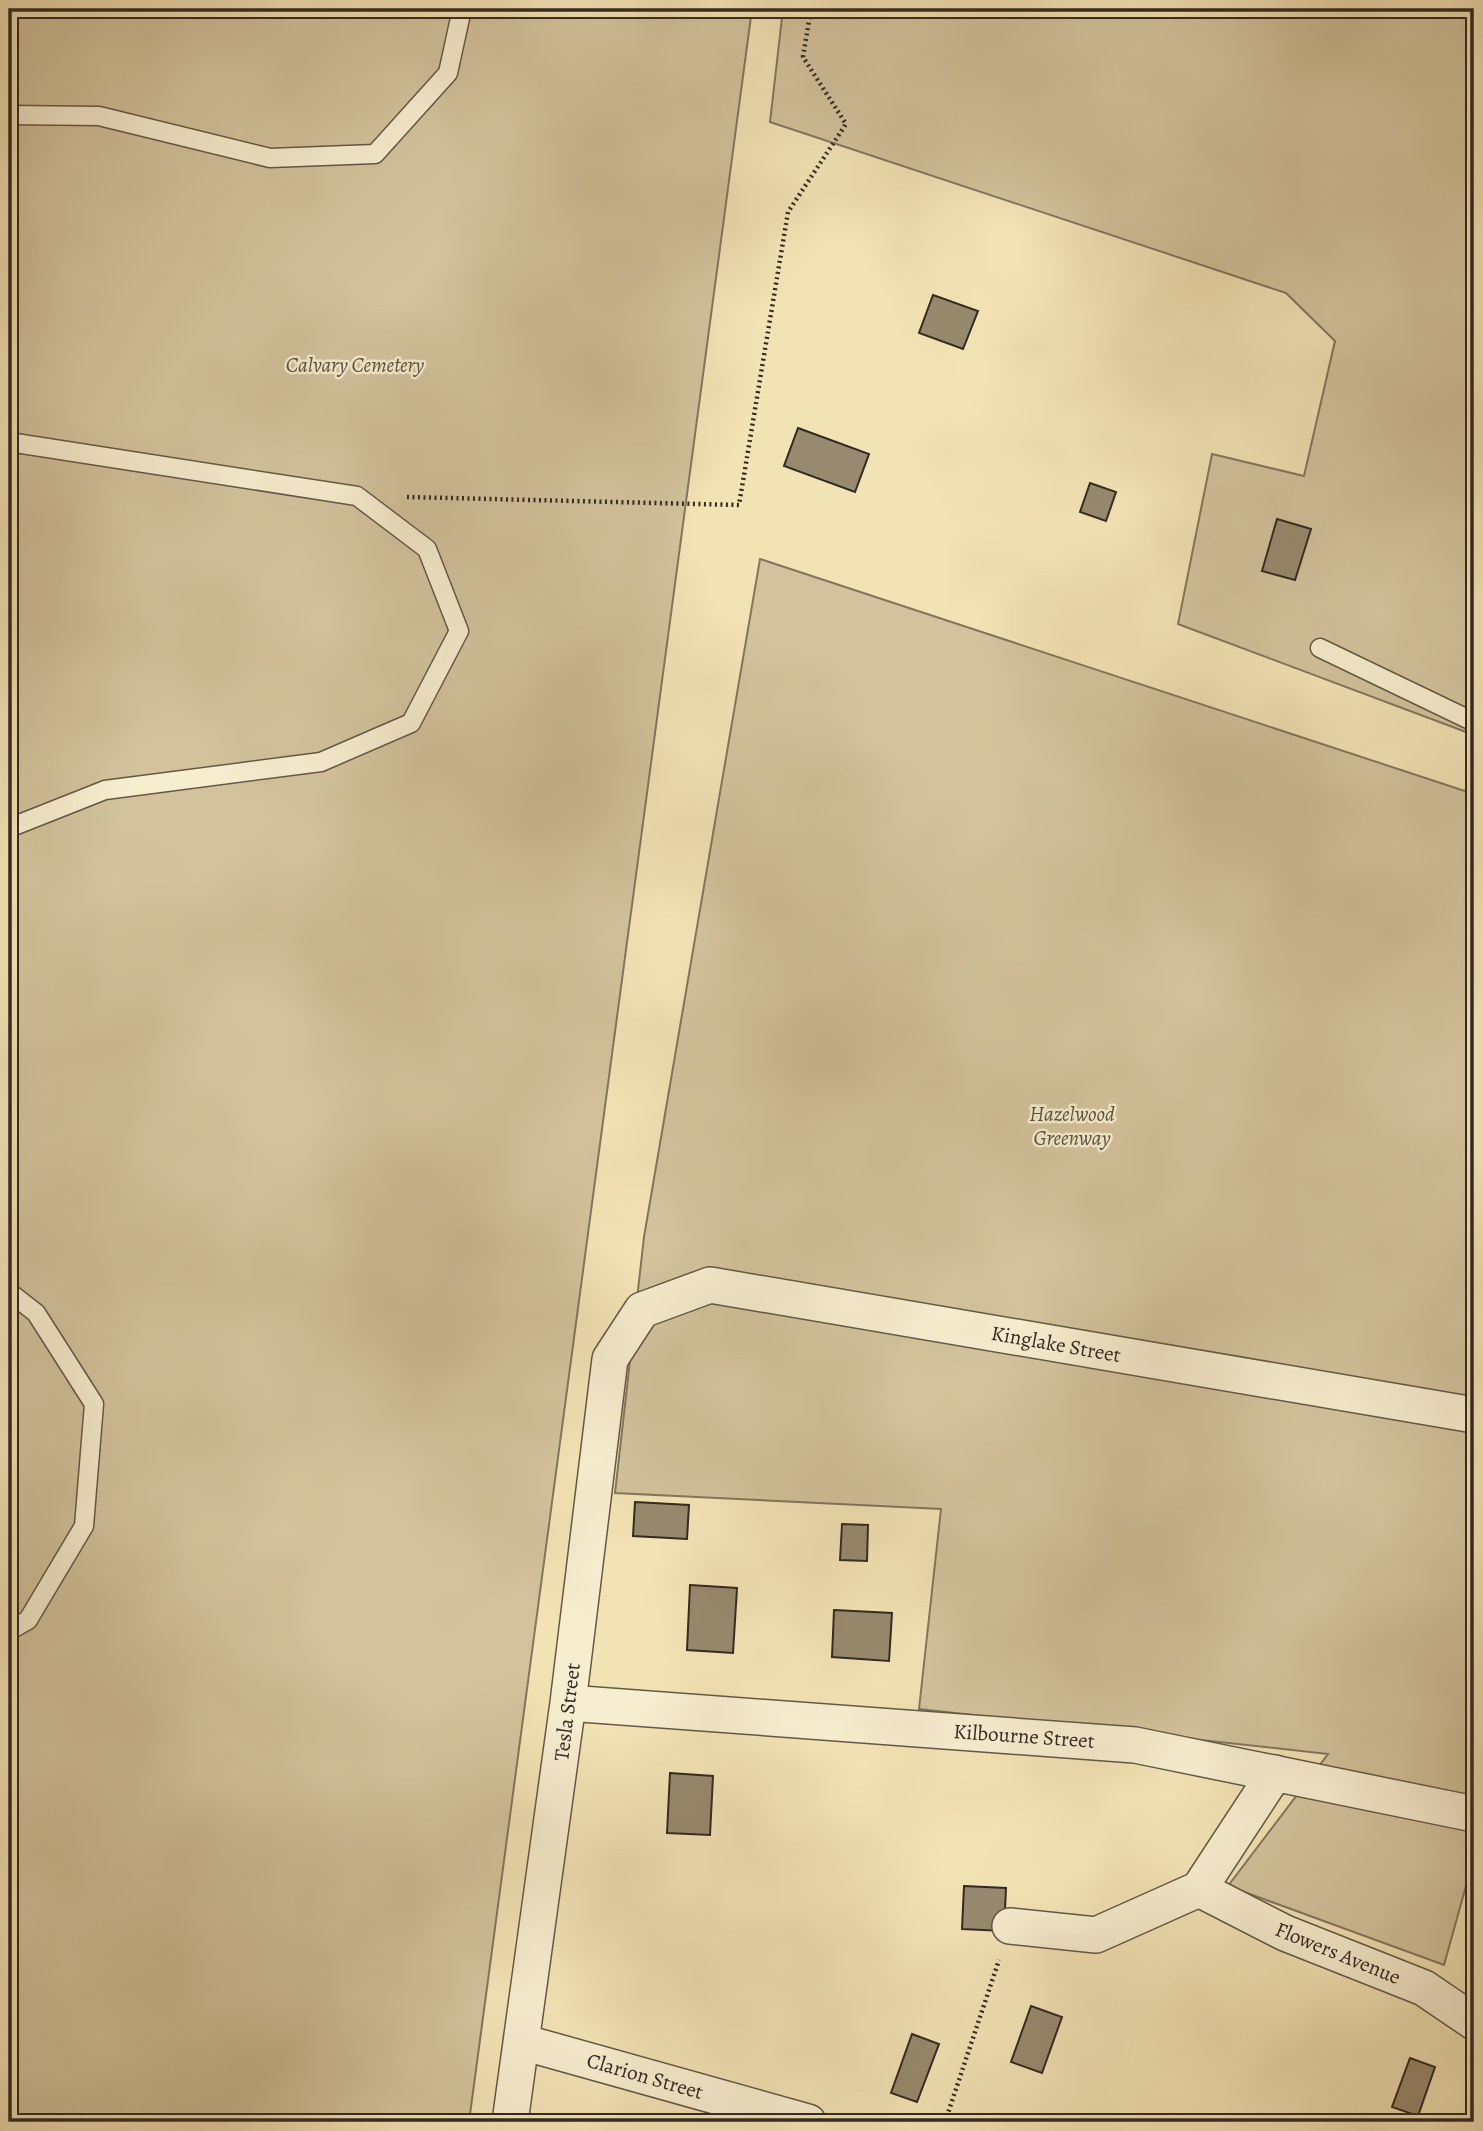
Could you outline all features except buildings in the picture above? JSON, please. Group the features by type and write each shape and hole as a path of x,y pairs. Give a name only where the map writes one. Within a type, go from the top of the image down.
{"street":[{"name":"Kinglake Street","path":"642,1310 710,1285 1458,1412"},
{"name":"Tesla Street","path":"510,2122 568,1703 610,1359 642,1310"},
{"name":"Kilbourne Street","path":"568,1703 1135,1745 1474,1814"},
{"path":"1010,1926 1096,1936 1199,1889 1275,1773"},
{"name":"Flowers Avenue","path":"1199,1889 1285,1933 1424,1988 1474,2022"},
{"name":"Clarion Street","path":"522,2042 808,2122"}],"lane":[{"path":"9,115 99,116 270,158 375,154 448,73 462,9"},
{"path":"9,442 357,496 427,549 459,631 411,723 321,762 106,790 9,828"},
{"path":"1320,648 1474,722"},
{"path":"9,1292 36,1314 94,1404 84,1526 28,1620 9,1631"},
{"path":"1458,1412 1474,1400"}],"path":[{"path":"357,496 739,505 788,212 846,124 803,57 811,9"},
{"path":"945,2122 1010,1926"}],"green space":[{"name":"Calvary Cemetery","path":"9,9 752,9 469,2122 9,2122"},
{"path":"783,9 1474,9 1474,735 1178,624 1212,454 1304,476 1335,341 1286,293 770,122"},
{"name":"Hazelwood Greenway","path":"760,559 1474,794 1474,1857 1444,1965 1228,1886 1328,1754 919,1709 941,1509 615,1493 644,1237"}]}
